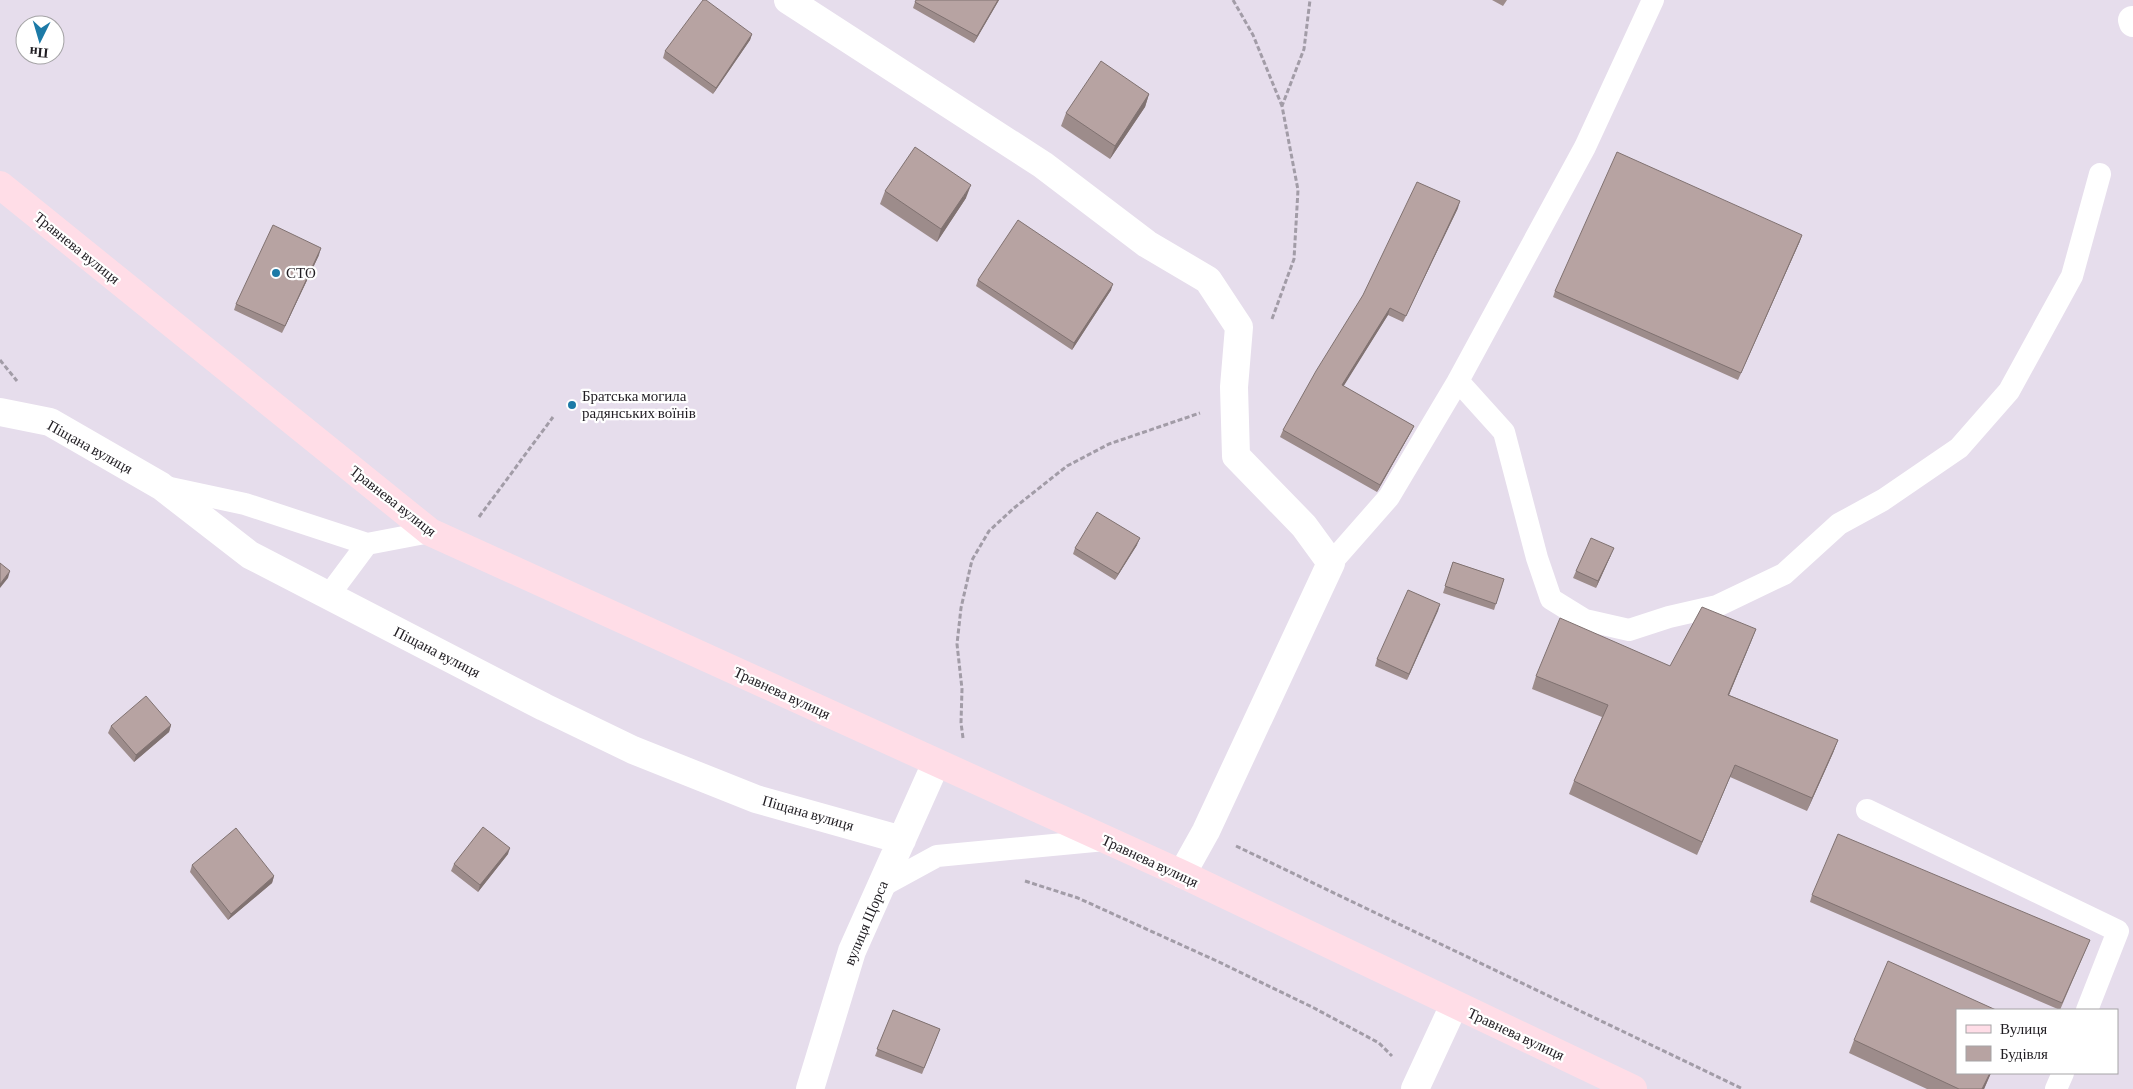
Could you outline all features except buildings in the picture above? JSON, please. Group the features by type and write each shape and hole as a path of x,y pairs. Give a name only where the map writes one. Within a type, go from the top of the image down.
{"street":[{"path":"788,0 1043,165 1146,244 1208,280 1239,327 1235,374 1236,456 1304,526 1331,563 1206,831 1182,874"},
{"name":"Травнева вулиця","path":"0,185 430,532 1182,874 1633,1089"},
{"name":"Піщана вулиця","path":"0,412 50,422 161,486 250,555 544,707 633,750 756,799 902,840"},
{"name":"вулиця Щорса","path":"810,1089 852,951 936,763"},
{"path":"1416,1086 1454,1005"}],"lane":[{"path":"1331,563 1389,497 1458,381 1585,147 1653,0"},
{"path":"1458,381 1504,432 1537,558 1551,599 1585,620 1630,630 1669,617 1717,606 1784,574 1839,524 1883,500 1960,448 2009,390 2072,276 2100,174"},
{"path":"161,486 245,504 367,544 430,532"},
{"path":"329,596 367,544"},
{"path":"1867,810 2118,931 2087,1009"},
{"path":"882,886 938,856 1105,840"},
{"path":"2056,1089 2063,1074"}],"path":[{"path":"969,778 961,723 962,689 957,644 961,608 972,560 989,531 1014,508 1067,466 1109,444 1214,409 1235,374 1274,317 1294,259 1298,190 1282,106 1253,35 1233,0"},
{"path":"1282,106 1304,49 1310,0"},
{"path":"475,524 553,417"},
{"path":"1206,831 1743,1089"},
{"path":"1018,879 1078,898 1219,962 1314,1008 1379,1043 1416,1086"}],"place":[{"name":"СТО","path":"276,273"},
{"name":"Братська могила радянських воїнів","path":"572,405"}]}
